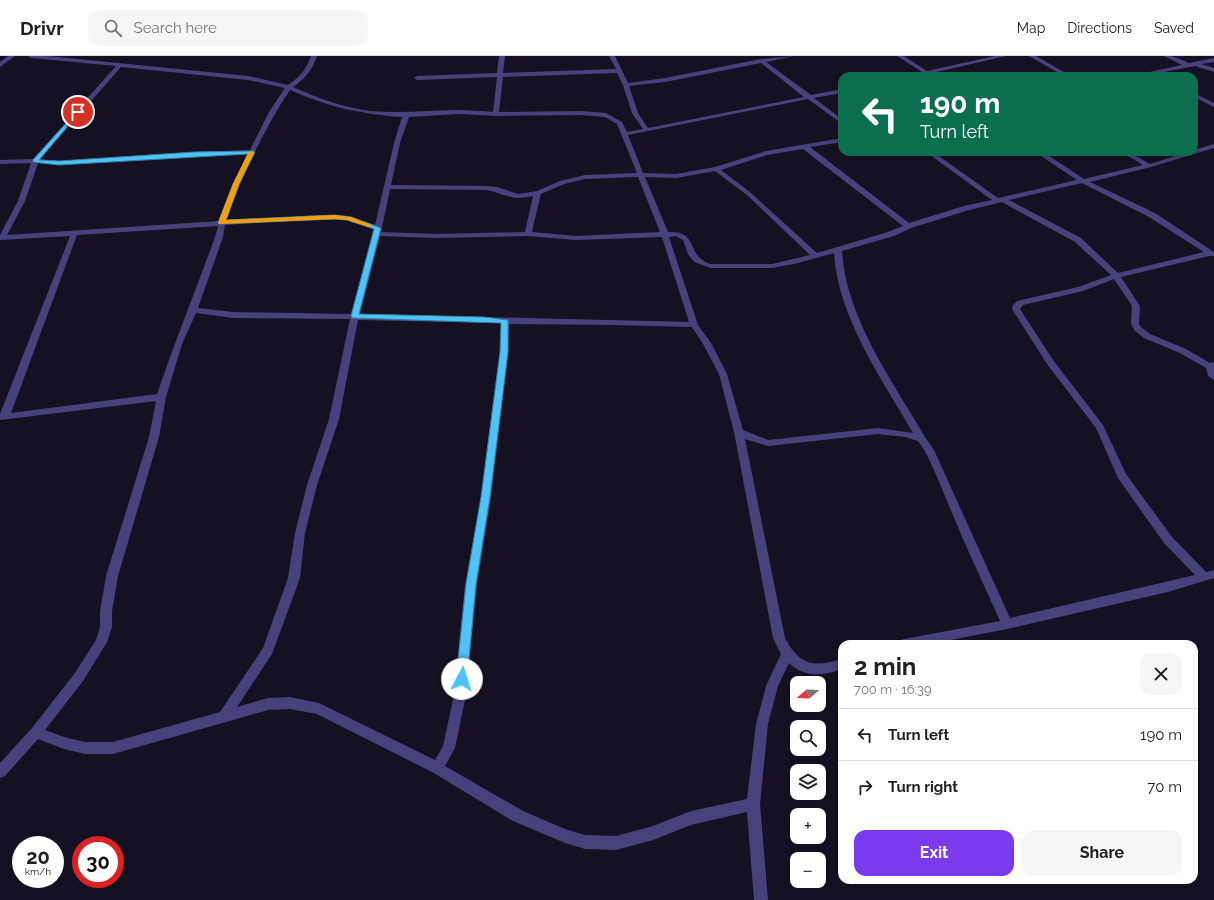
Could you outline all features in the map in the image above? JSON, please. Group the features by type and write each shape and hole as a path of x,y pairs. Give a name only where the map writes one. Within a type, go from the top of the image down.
{"street":[{"path":"0,64 12,56"},
{"path":"31,56 248,78 289,87 311,97 344,108 371,113 406,115 459,112 496,114 581,113 606,115 620,124 642,174 665,235 694,324 707,343 723,374 739,432 779,638 787,654 798,665 822,670 838,665"},
{"path":"0,772 36,732 78,676 101,642 106,627 106,611 112,576 154,437 162,397 178,344 193,310 236,184 272,112 289,87 302,78 310,68 314,56"},
{"path":"496,114 502,56"},
{"path":"612,56 626,85 635,113 646,129"},
{"path":"626,85 665,80 791,56"},
{"path":"900,56 926,72"},
{"path":"937,72 1003,56"},
{"path":"1032,56 1061,72"},
{"path":"1167,56 1188,65"},
{"path":"1162,72 1214,60"},
{"path":"761,61 838,119"},
{"path":"1195,64 1214,70"},
{"path":"1,238 16,214 35,161 120,65"},
{"path":"417,78 619,71"},
{"path":"625,134 838,92"},
{"path":"1198,97 1214,105"},
{"path":"224,716 268,650 294,578 300,533 312,484 334,418 355,316 388,186 390,168 406,115"},
{"path":"388,186 485,188 497,189 505,193 518,196 539,193 562,182 585,177 642,174 676,176 716,169 766,153 838,141"},
{"path":"804,146 908,226"},
{"path":"1198,151 1214,146"},
{"path":"0,162 35,161 59,163 194,154 252,152"},
{"path":"935,156 999,200 1078,240 1116,276 1136,306 1135,324 1138,329 1147,336 1212,366 1211,374 1214,377"},
{"path":"1044,156 1083,181 1152,215 1212,254"},
{"path":"1131,156 1149,166"},
{"path":"1,238 335,217 348,218 377,231 436,236 528,234 576,238 677,234 686,239 697,262 702,264 711,266 772,266 838,250 891,234 908,226 999,200 1149,166 1182,156"},
{"path":"716,169 749,194 816,256"},
{"path":"528,234 533,208 536,197 539,193"},
{"path":"74,234 3,416 162,397"},
{"path":"838,250 838,264 863,338 921,439 929,450 1007,624"},
{"path":"1209,575 1168,540 1122,475 1100,427 1050,362 1016,308 1020,303 1080,289 1116,276 1212,254"},
{"path":"193,310 233,315 316,317 355,316 484,319 505,321 694,324"},
{"path":"437,768 450,748 460,695 471,584 486,497 504,352 505,321"},
{"path":"739,432 757,440 768,442 878,431 905,434 921,439"},
{"path":"925,640 1007,624 1168,587 1209,575"},
{"path":"761,900 753,804 762,724 772,686 787,654"},
{"path":"36,732 64,743 85,748 113,748 268,704 290,703 312,708 348,722 437,768 518,816 565,836 585,842 616,843 652,833 691,818 753,804"}],"slow traffic":[{"path":"251,153 236,184 222,223 335,217 348,218 369,225"}],"route":[{"path":"78,112 35,161 59,163 194,154 252,152 236,184 222,223 335,217 348,218 378,228 355,316 484,319 505,321 504,352 486,497 471,584 462,679"}]}
